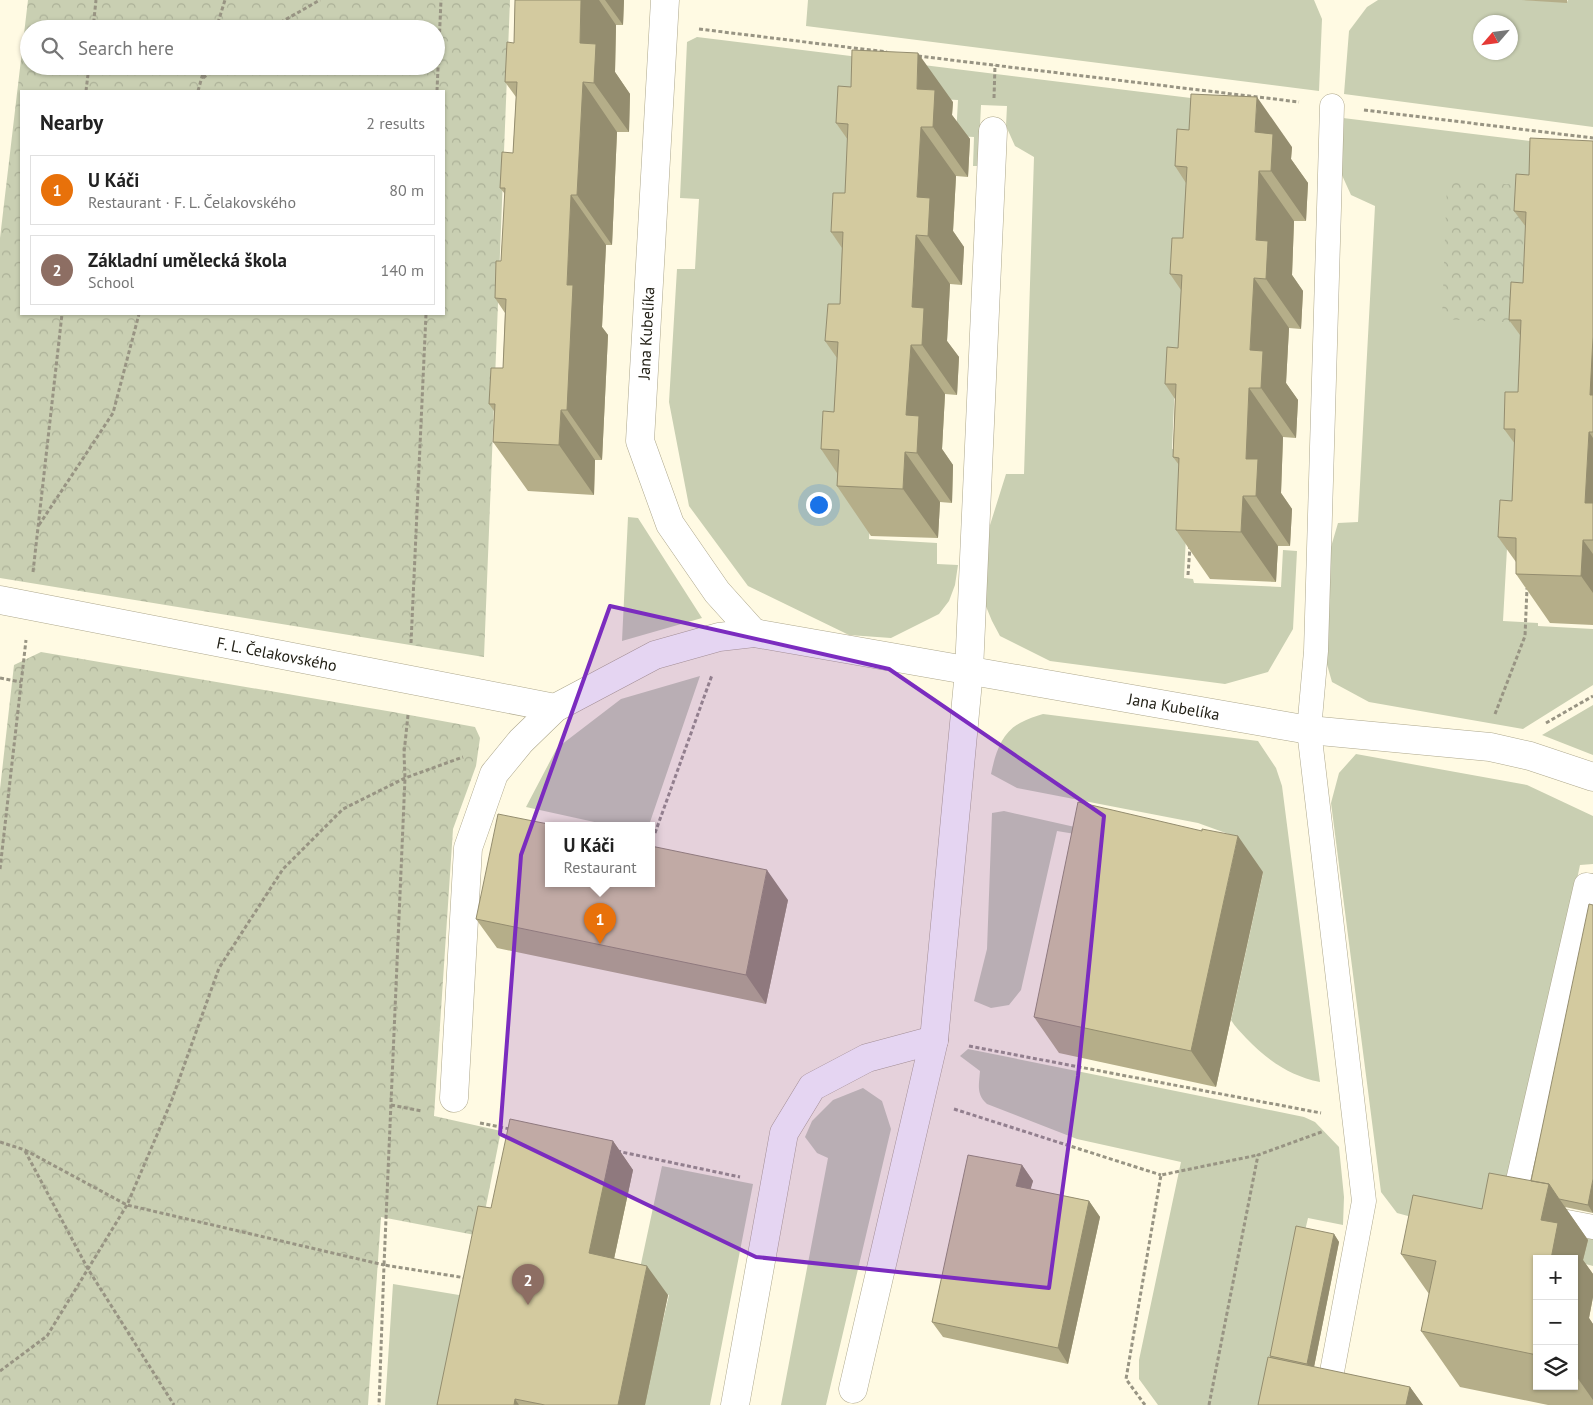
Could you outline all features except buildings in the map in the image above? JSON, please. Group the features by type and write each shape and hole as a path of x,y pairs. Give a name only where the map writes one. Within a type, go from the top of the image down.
{"street":[{"name":"Jana Kubelíka","path":"665,12 640,442 670,524 717,592 754,633"},
{"path":"852,1389 934,1040 969,670 993,131"},
{"name":"F. L. Čelakovského","path":"0,600 555,708"},
{"name":"Jana Kubelíka","path":"454,1098 468,848 494,774 521,741 555,708 655,655 719,637 754,633 1309,730 1490,747 1530,756 1593,777"},
{"path":"736,1405 784,1133 812,1087 867,1058 934,1040"}],"lane":[{"path":"1328,1393 1364,1201 1309,730 1316,641 1332,106"},
{"path":"1593,886 1586,885 1511,1211 1593,1227"}],"path":[{"path":"94,20 96,0"},
{"path":"219,20 225,0"},
{"path":"285,20 320,0"},
{"path":"440,20 441,0"},
{"path":"665,12 888,52"},
{"path":"917,56 1593,138"},
{"path":"86,90 88,75"},
{"path":"198,90 202,75"},
{"path":"201,79 206,75"},
{"path":"437,90 438,75"},
{"path":"0,869 62,315"},
{"path":"38,526 113,413 139,315"},
{"path":"379,1405 405,778 404,753 426,315"},
{"path":"1188,575 1190,546"},
{"path":"1490,747 1496,710 1525,636 1527,587"},
{"path":"655,833 714,668"},
{"path":"0,678 21,682"},
{"path":"0,1371 47,1336 127,1205 170,1102 219,968 283,869 342,809 405,778 467,756"},
{"path":"934,1040 1354,1120"},
{"path":"920,1098 1161,1175 1258,1155 1354,1120"},
{"path":"391,1105 426,1112"},
{"path":"472,1122 512,1130"},
{"path":"0,1142 25,1150 127,1205 384,1265 472,1279"},
{"path":"609,1149 774,1184"},
{"path":"25,1150 88,1269 174,1405"},
{"path":"1209,1405 1258,1155"},
{"path":"1145,1405 1126,1379 1161,1175"}],"highlighted area":[{"path":"610,606 889,669 1104,816 1078,1076 1049,1288 756,1257 500,1134 521,855"}],"green space":[{"path":"28,0 510,0 484,657 0,578 0,238 20,68 20,75 445,75 445,20 26,20"},
{"path":"808,0 1314,0 1322,19 1319,91 806,26"},
{"path":"1378,0 1528,0 1567,2 1568,0 1593,0 1593,127 1344,94 1349,31 1367,7"},
{"path":"697,37 1199,99 1195,360 1176,360 1172,449 1190,450 1184,578 1193,579 1194,583 1281,587 1283,550 1297,551 1293,629 1268,672 1225,684 1050,661 1000,636 992,621 985,604 985,541 1006,474 1024,474 1034,157 1015,146 1006,126 1007,106 981,105 978,166 973,166 974,137 956,136 958,100 876,96 869,539 937,543 937,564 958,565 955,585 949,601 939,614 891,638 849,635 748,586 689,506 669,402 677,269 695,269 699,199 680,198 687,42"},
{"path":"1343,118 1546,143 1526,531 1508,530 1503,621 1538,623 1538,626 1593,629 1593,685 1523,729 1369,702 1332,682 1318,633 1321,581 1338,523 1358,522 1375,206 1351,195 1341,173"},
{"path":"1447,182 1531,185 1522,323 1442,319"},
{"path":"628,517 638,518 702,618 622,641"},
{"path":"41,652 475,727 480,738 476,766 453,829 434,1116 501,1131 480,1236 381,1217 368,1405 0,1405 0,789 14,665"},
{"path":"700,676 650,822 594,822 526,807 557,748 621,699"},
{"path":"1593,705 1593,755 1542,735"},
{"path":"1043,714 1258,741 1276,768 1282,786 1320,1082 1299,1076 1271,1060 1246,1038 1231,1020 1263,873 1234,836 1198,823 1017,788 991,774 1000,745 1013,727"},
{"path":"1356,754 1527,785 1593,816 1593,864 1580,865 1506,1219 1593,1238 1593,1266 1578,1262 1578,1255 1551,1255 1397,1213 1381,1192 1331,803 1339,773"},
{"path":"1004,811 1106,834 1105,839 1057,831 1021,990 1009,1005 991,1008 974,1001 987,949 992,813"},
{"path":"968,1049 1304,1117 1315,1122 1339,1147 1344,1197 1343,1225 1308,1218 1304,1235 1287,1405 1158,1405 1139,1379 1139,1360 1181,1162 1077,1139 987,1104 980,1093 980,1071 960,1056"},
{"path":"863,1088 882,1101 891,1129 826,1405 781,1405 828,1158 817,1153 805,1137 812,1121 833,1100"},
{"path":"662,1166 753,1184 710,1405 643,1405 669,1295 636,1287"},
{"path":"393,1284 483,1299 461,1405 385,1405"}],"place":[{"name":"U Káči","path":"600,944"},
{"name":"Základní umělecká škola","path":"528,1305"}]}
